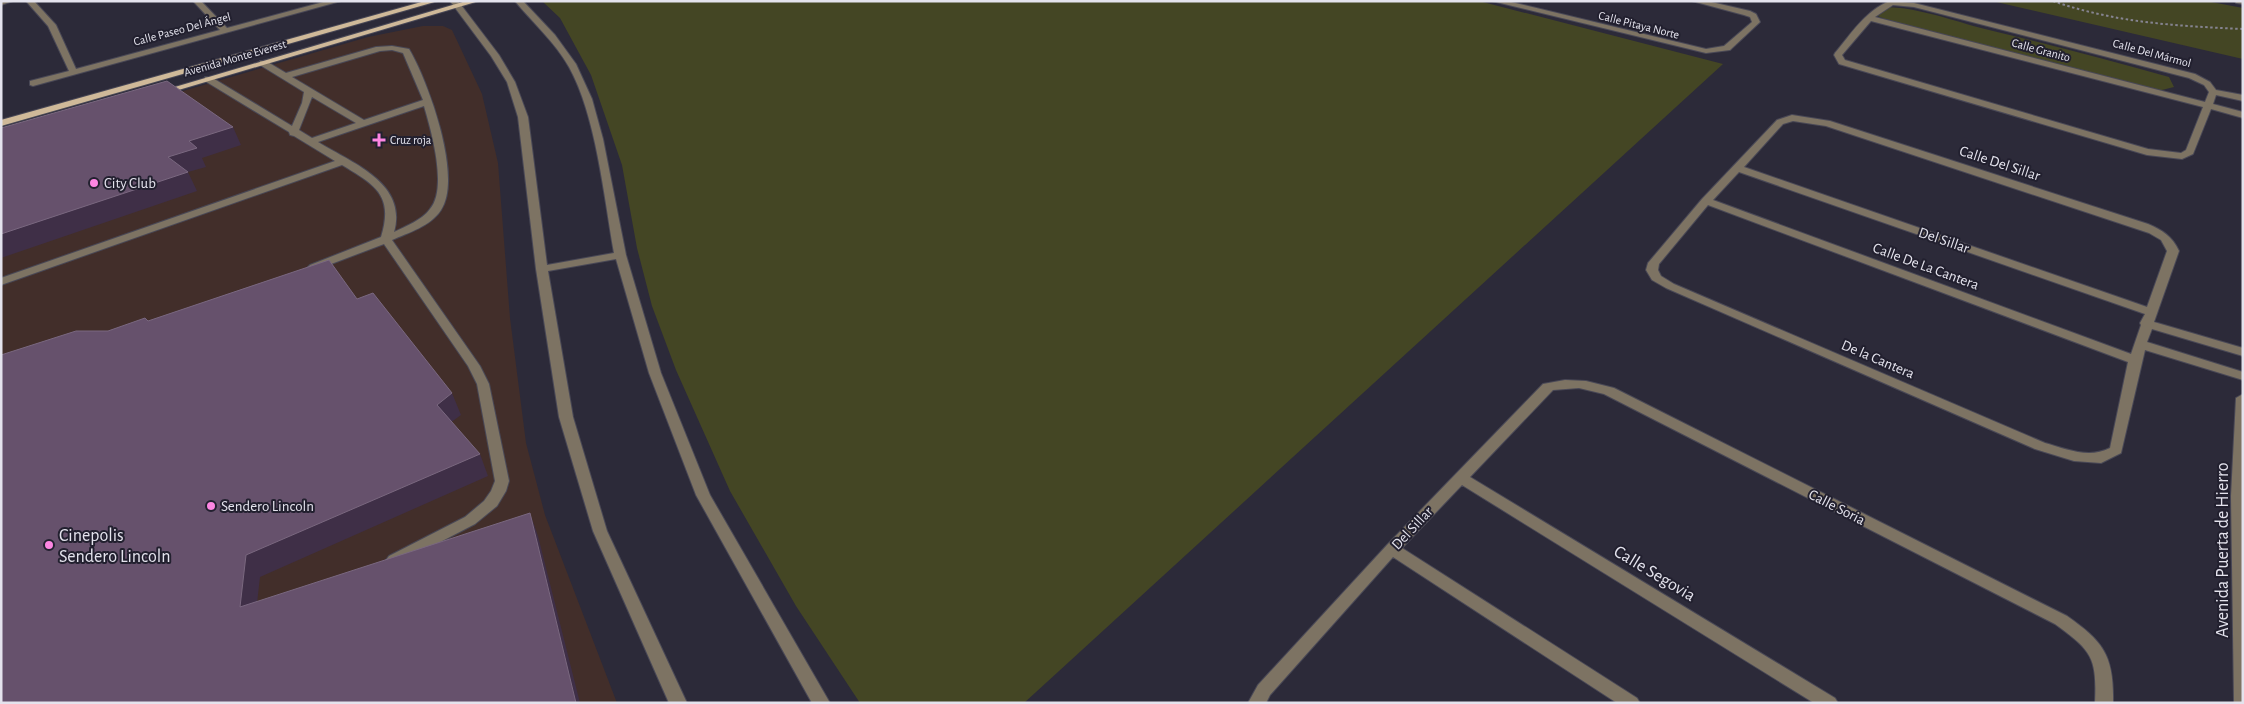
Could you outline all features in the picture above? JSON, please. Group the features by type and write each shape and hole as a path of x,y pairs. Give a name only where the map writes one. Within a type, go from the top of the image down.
{"main road":[{"name":"Avenida Monte Everest","path":"1,123 434,1"},
{"name":"Avenida Monte Everest","path":"152,95 457,4 475,1"}],"street":[{"path":"1,3 9,1"},
{"path":"30,1 52,25 73,71"},
{"path":"197,1 224,31"},
{"name":"Calle Paseo Del Ángel","path":"33,83 338,1"},
{"path":"519,1 552,37 573,66 588,99 598,140 620,255 655,373 703,495 821,703"},
{"name":"Calle Pitaya Norte","path":"1496,1 1692,49 1718,51 1727,48 1756,22 1753,16 1696,1"},
{"path":"2239,1 2243,2"},
{"path":"457,4 462,14 495,55 507,76 523,117 542,268 566,417 600,531 678,703"},
{"name":"Calle Del Mármol","path":"1885,4 1914,5 2192,76 2211,86 2212,92 2190,152 2182,156 2147,152 1842,62 1838,55 1870,18 1885,4"},
{"name":"Calle Granito","path":"1870,18 2243,115"},
{"path":"286,76 379,49 401,49 406,51 426,95 441,157 444,183 441,202 436,210 424,220 386,239 305,270"},
{"path":"263,63 309,89 364,124"},
{"path":"208,79 293,133 374,180 391,203 392,220 386,239"},
{"path":"293,133 307,103 309,89"},
{"path":"2212,92 2243,98"},
{"path":"309,142 427,102"},
{"name":"Calle Del Sillar","path":"1652,270 1654,263 1706,201 1780,122 1792,118 1827,123 2144,226 2160,234 2170,242 2173,251 2148,318 2135,360 2116,450 2100,458"},
{"path":"1,282 341,162"},
{"name":"Del Sillar","path":"1738,168 2243,352"},
{"name":"Calle De La Cantera","path":"1706,201 2135,360"},
{"path":"381,566 468,521 488,507 497,494 502,481 482,384 478,375 386,239"},
{"path":"542,268 620,255"},
{"name":"De la Cantera","path":"1652,270 1656,278 1670,286 2040,446 2074,456 2100,458"},
{"path":"2140,344 2243,376"},
{"name":"Del Sillar","path":"1258,703 1264,690 1392,549 1548,388 1564,382 1585,384"},
{"name":"Calle Soria","path":"1585,384 1609,392 1636,405 2061,620 2085,637 2100,655 2106,674 2104,703"},
{"name":"Avenida Puerta de Hierro","path":"2243,398 2240,496 2243,703"},
{"name":"Calle Segovia","path":"1460,477 1829,703"},
{"path":"1392,549 1631,703"}],"path":[{"path":"2053,1 2100,15 2147,24 2243,29"}],"shaded area":[{"name":"Sendero Lincoln","path":"423,26 443,26 452,30 482,94 498,163 510,318 526,443 545,515 617,703 1,703 1,144 368,37"}],"green space":[{"path":"542,1 1479,1 1723,64 1024,703 860,703 796,606 730,491 676,370 652,306 637,248 622,165 591,75 560,18"},
{"path":"1992,1 2206,1 2243,8 2243,59"},
{"path":"1881,7 1894,7 1934,15 2169,77 2174,87 2158,91 1885,19 1875,15"}],"building":[{"name":"City Club","path":"167,81 233,127 189,141 197,148 168,157 188,172 1,234 1,128"},
{"name":"Sendero Lincoln","path":"329,260 357,299 373,293 452,393 437,405 480,454 246,555 240,607 530,513 576,703 1,703 1,355 76,331 108,331 145,318 148,321"}],"place":[{"name":"Cruz roja","path":"379,140"},
{"name":"City Club","path":"94,183"},
{"name":"Sendero Lincoln","path":"211,506"},
{"name":"Cinepolis Sendero Lincoln","path":"49,545"}]}
